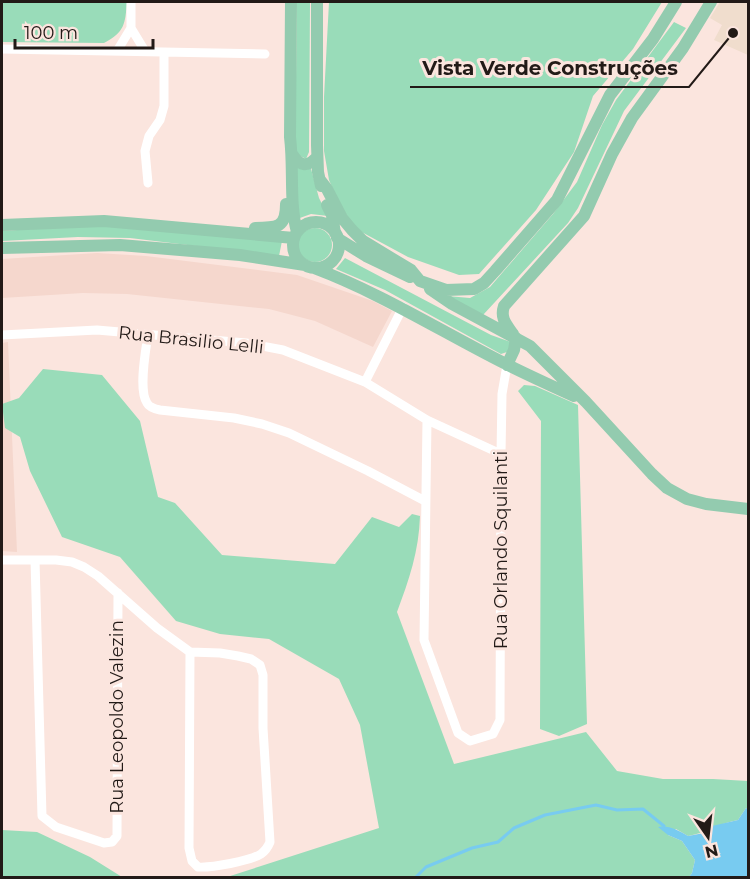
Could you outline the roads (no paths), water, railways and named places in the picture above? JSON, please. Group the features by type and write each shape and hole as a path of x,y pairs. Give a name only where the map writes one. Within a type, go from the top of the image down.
{"main road":[{"path":"291,2 290,137 294,253 310,267 325,266 334,259 338,249 332,215 322,194 317,157 317,2"},
{"path":"2,225 104,221 191,230 295,235 305,225 316,222 327,225 336,235 386,266 446,290 465,291 484,283 557,200 610,95 653,39 676,2"},
{"path":"507,365 514,350 516,338 503,321 501,313 504,306 584,216 612,154 632,118 684,48 711,2"},
{"path":"191,230 206,226 270,228 280,225 284,221 286,152 290,137"},
{"path":"292,154 298,162 304,165 317,157"},
{"path":"320,180 342,218 363,241 411,270 420,281 452,304 530,346 667,488 687,499 706,504 748,509"},
{"path":"2,218 77,214 104,221"},
{"path":"2,248 120,245 240,255 310,267 346,280 403,307 507,365 586,402"}],"street":[{"path":"131,2 131,28 145,51"},
{"path":"117,51 131,28"},
{"path":"2,49 265,54"},
{"path":"148,183 145,151 149,136 160,120 164,106 164,53"},
{"path":"365,382 403,307"},
{"name":"Rua Brasilio Lelli","path":"2,335 97,330 246,343 283,350 365,382 427,420 501,454"},
{"path":"148,334 143,385 146,402 160,410 234,418 289,433 425,501 427,420"},
{"name":"Rua Orlando Squilanti","path":"425,501 424,640 458,733 470,741 493,734 500,720 502,394 507,365"},
{"path":"2,560 56,560 78,565 98,576 156,628 190,652 220,653 251,659 262,669 263,728 271,838 267,848 258,855 217,866 198,867 192,861 189,848 190,652"},
{"name":"Rua Leopoldo Valezin","path":"35,560 42,816 56,827 101,843 114,840 117,836 118,593"}],"water":[{"path":"746,808 748,809 748,877 689,877 695,860 682,841 668,835 658,827 677,830 688,836 704,833 712,826 738,820"}],"waterway":[{"path":"415,878 426,867 472,848 498,842 514,828 545,815 596,805 617,810 643,809 664,826"}],"place":[{"name":"Vista Verde Construções","path":"733,33"}]}
